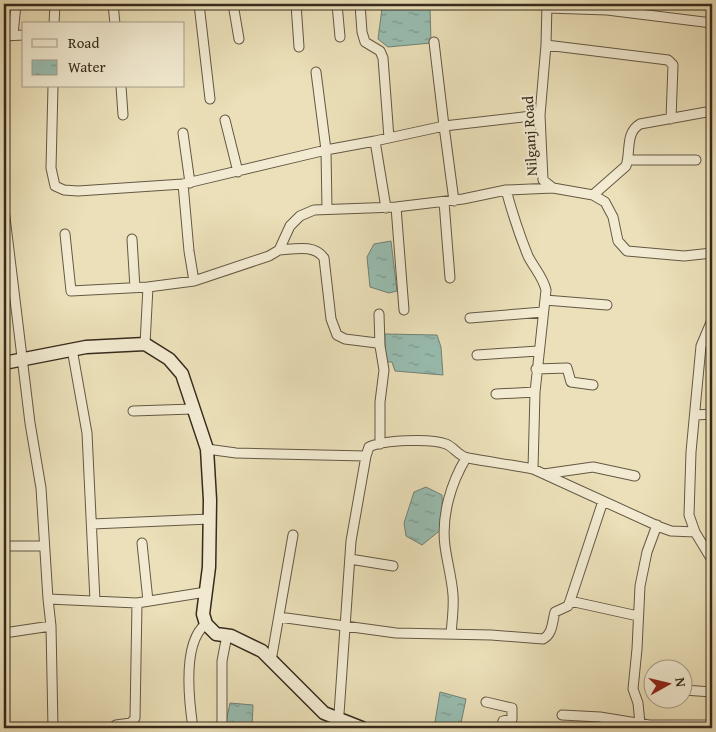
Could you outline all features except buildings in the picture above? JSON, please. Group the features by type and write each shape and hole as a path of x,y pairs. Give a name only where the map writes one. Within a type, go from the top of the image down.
{"street":[{"path":"16,4 8,36 22,35"},
{"path":"54,22 55,4"},
{"path":"113,4 115,22"},
{"path":"199,4 210,100"},
{"path":"233,4 238,39"},
{"path":"296,4 299,47"},
{"path":"337,4 340,37"},
{"path":"360,4 362,32 365,42 380,51 382,58 389,138"},
{"path":"547,6 608,10 712,22"},
{"name":"Nilganj Road","path":"547,6 546,45 540,115 543,180 552,188 593,195"},
{"path":"434,42 454,201"},
{"path":"546,45 668,60 673,65 674,73 671,118"},
{"path":"316,72 326,150 327,210"},
{"path":"53,88 51,168 55,186 64,190 78,191 186,183 326,150 444,126 540,115"},
{"path":"120,88 123,115"},
{"path":"712,111 640,124 635,127 630,137 628,160 620,173 593,195 606,202 613,217 618,241 627,250 684,256 712,253"},
{"path":"225,120 238,172"},
{"path":"183,133 189,251 194,281"},
{"path":"375,141 386,208"},
{"path":"628,160 696,160"},
{"path":"279,250 290,226 300,216 314,210 386,208 454,201 506,190 552,188"},
{"path":"506,190 515,222 528,256 544,280 546,290 536,369 533,470"},
{"path":"444,202 450,278"},
{"path":"396,207 404,310"},
{"path":"4,209 41,488 51,626 53,728"},
{"path":"65,234 71,292 135,288 194,281 279,250 313,249 320,252 324,258 331,319 337,335 345,339 377,343 380,346"},
{"path":"132,239 135,288"},
{"path":"145,344 148,286"},
{"path":"545,300 607,305"},
{"path":"470,318 543,312"},
{"path":"379,314 380,346 384,370 380,402 380,444"},
{"path":"712,320 701,346 696,415 691,452 689,515 694,532 712,560"},
{"path":"4,363 86,347 145,344 169,358 182,374 207,449 210,519 209,567 203,614 206,624 216,634 227,635 262,651 315,706 338,724 362,728"},
{"path":"72,350 87,433 95,601"},
{"path":"477,355 538,351"},
{"path":"536,369 567,368 571,382 594,385"},
{"path":"496,394 535,392"},
{"path":"133,411 193,409"},
{"path":"696,415 712,414"},
{"path":"338,724 350,560 369,447 380,444 416,442 446,444 466,458 533,470 544,474 656,526 671,531 694,532"},
{"path":"207,449 236,453 366,456"},
{"path":"451,634 453,595 444,544 450,492 456,474 466,458"},
{"path":"544,474 593,467 636,476"},
{"path":"279,617 346,628 543,639 548,637 551,631 555,612 568,606 603,501"},
{"path":"92,524 210,519"},
{"path":"640,724 638,704 633,689 640,586 647,552 656,526"},
{"path":"271,661 293,535"},
{"path":"142,543 148,601"},
{"path":"4,546 44,546"},
{"path":"350,560 393,566"},
{"path":"48,599 137,603 206,592"},
{"path":"570,601 638,616"},
{"path":"112,728 134,725 137,603"},
{"path":"193,728 189,698 191,662 196,636 206,624"},
{"path":"4,633 51,626"},
{"path":"222,728 221,677 227,635"},
{"path":"694,691 712,692"},
{"path":"486,702 512,708 512,720 503,721 501,728"},
{"path":"562,715 600,717 659,726 712,725"}],"water":[{"path":"430,7 431,43 388,47 378,39 382,8"},
{"path":"391,241 397,291 389,293 370,287 367,257 374,244"},
{"path":"385,334 437,335 441,347 443,375 395,371 392,362 385,362"},
{"path":"426,487 442,495 443,528 422,545 406,536 404,523 414,492"},
{"path":"440,692 466,699 460,728 434,728"},
{"path":"230,703 253,705 252,728 225,728"}]}
